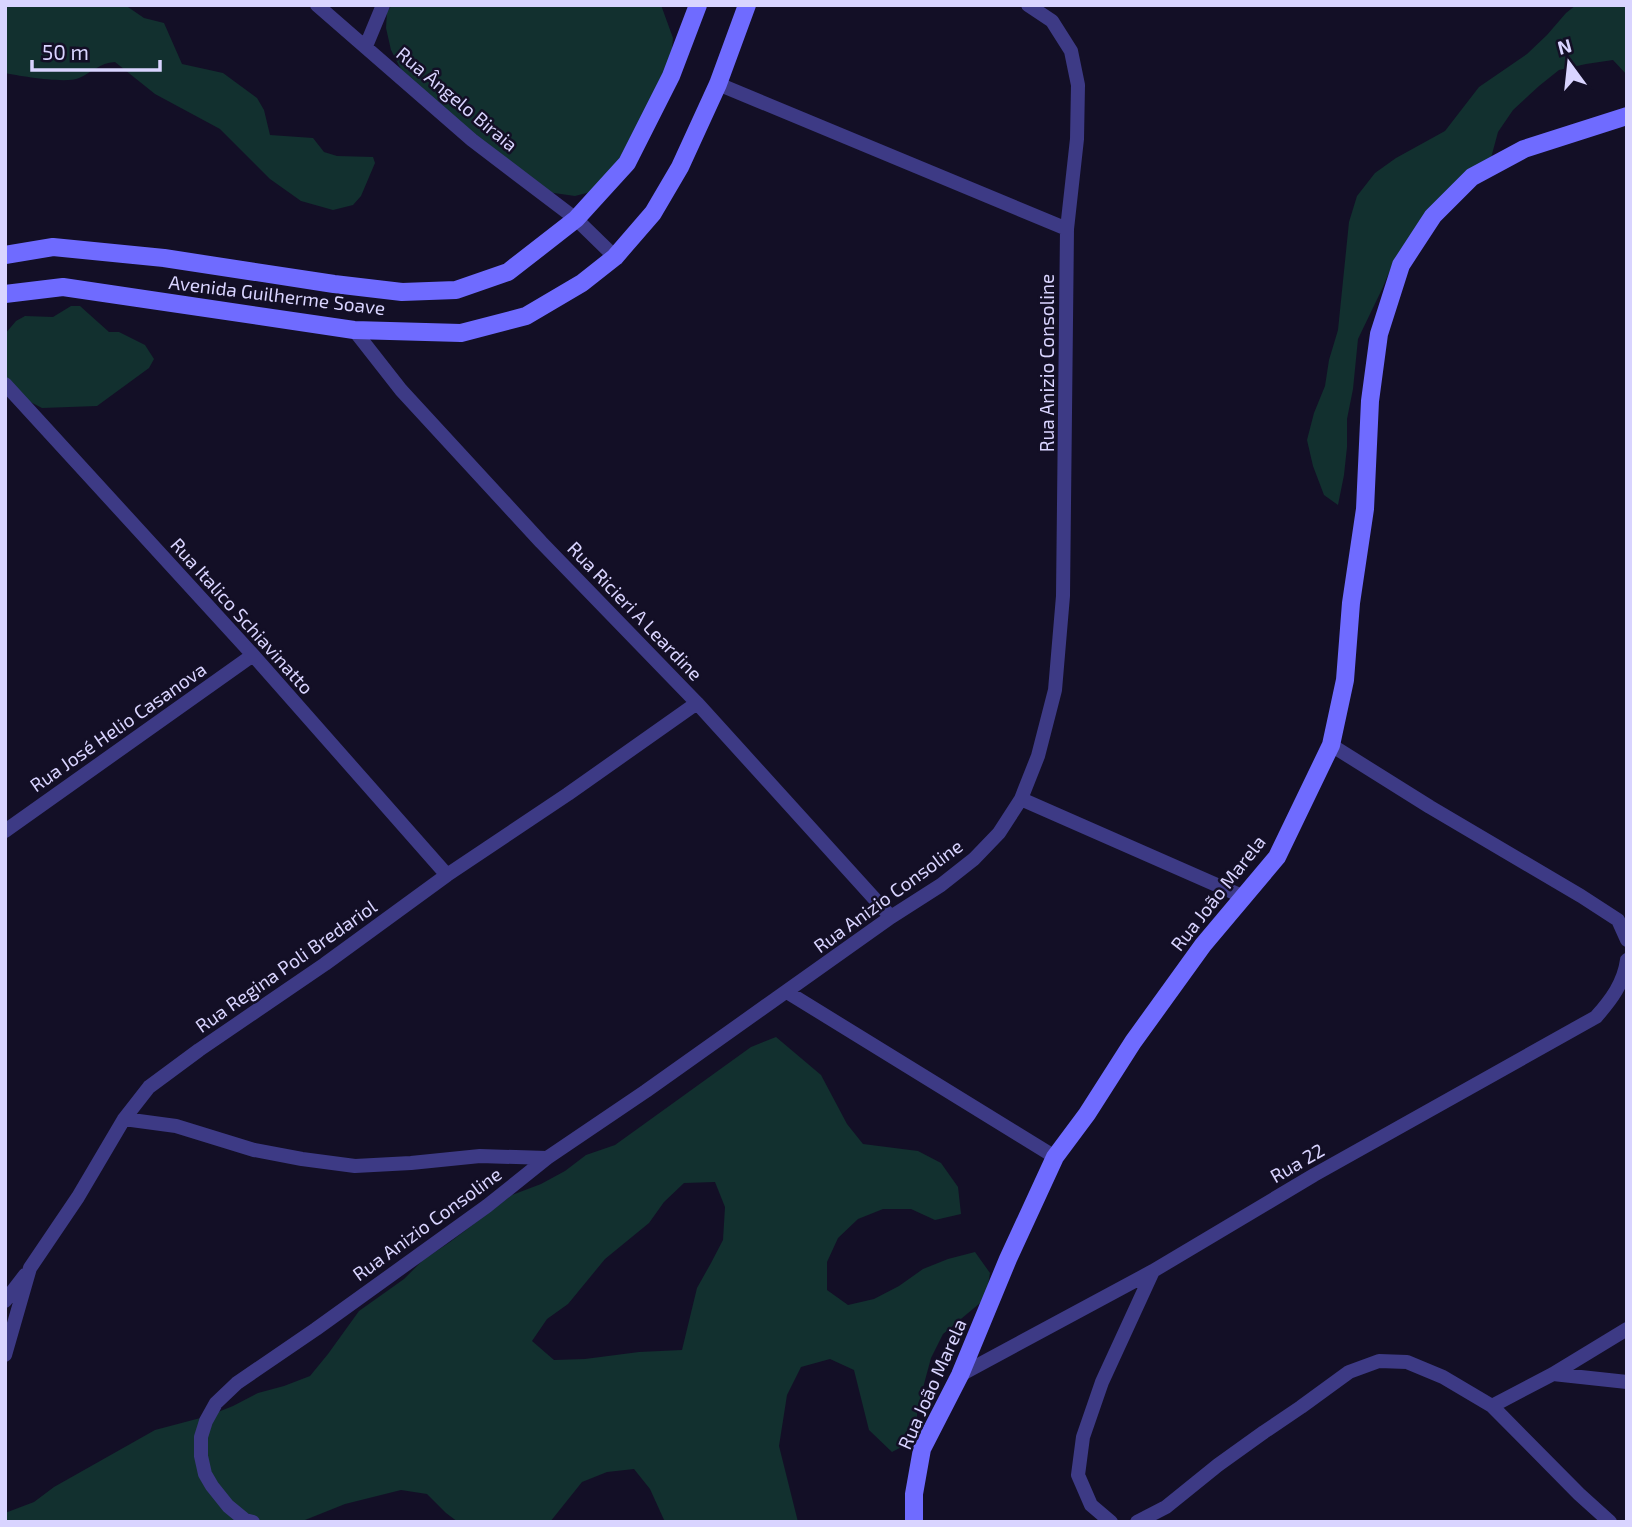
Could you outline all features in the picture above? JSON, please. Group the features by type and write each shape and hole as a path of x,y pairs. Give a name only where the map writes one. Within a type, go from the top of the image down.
{"street":[{"name":"Rua Ângelo Biraia","path":"317,5 472,139 576,219 615,257"},
{"path":"366,46 383,5"},
{"name":"Avenida Guilherme Soave","path":"5,255 53,247 164,258 402,292 456,290 508,272 576,219 627,163 671,76 698,5"},
{"name":"Avenida Guilherme Soave","path":"5,294 63,287 354,330 461,333 526,316 582,283 615,257 653,213 680,167 718,84 747,5"},
{"name":"Rua Anizio Consoline","path":"253,1522 245,1520 228,1506 212,1486 205,1474 201,1456 201,1437 206,1421 216,1403 237,1383 476,1214 547,1158 941,884 974,859 999,833 1021,799 1038,756 1055,690 1061,623 1066,433 1067,229 1077,139 1078,85 1071,51 1052,21 1028,5"},
{"path":"718,84 1067,229"},
{"name":"Rua João Marela","path":"914,1522 914,1494 922,1449 960,1376 1008,1259 1055,1157 1203,945 1276,857 1331,745 1345,680 1351,603 1365,509 1370,401 1379,334 1401,265 1433,216 1472,177 1524,149 1627,116"},
{"name":"Rua Ricieri A Leardine","path":"354,330 401,390 532,533 697,703 891,917"},
{"name":"Rua Italico Schiavinatto","path":"5,384 253,655 447,876"},
{"name":"Rua José Helio Casanova","path":"5,831 253,655"},
{"name":"Rua Regina Poli Bredariol","path":"5,1355 30,1268 78,1197 124,1119 149,1087 697,703"},
{"path":"1331,745 1618,920 1627,940"},
{"path":"1021,799 1244,897"},
{"name":"Rua 22","path":"960,1376 1153,1271 1314,1175 1596,1017 1614,997 1626,970 1627,960"},
{"path":"787,992 1055,1157"},
{"path":"124,1119 176,1126 254,1150 355,1166 480,1156 547,1158"},
{"path":"5,1301 30,1268"},
{"path":"1111,1522 1091,1505 1078,1475 1083,1437 1102,1382 1153,1271"},
{"path":"1492,1406 1553,1374 1627,1329"},
{"path":"1137,1522 1166,1507 1218,1465 1349,1371 1379,1361 1407,1362 1443,1377 1492,1406 1610,1522"},
{"path":"1553,1374 1627,1382"}],"green space":[{"path":"5,5 125,5 144,18 164,23 182,64 223,73 257,98 264,110 270,135 313,138 324,152 337,156 373,157 375,163 361,196 353,205 333,210 301,201 270,179 220,129 155,94 115,62 105,64 73,80 5,73"},
{"path":"392,5 661,5 673,38 670,71 660,101 598,190 575,196 547,192 411,89 391,50 386,28 387,12"},
{"path":"1576,5 1627,5 1627,75 1613,60 1559,70 1513,110 1498,132 1491,158 1410,238 1394,260 1358,339 1347,419 1344,475 1338,505 1324,495 1307,440 1325,386 1338,330 1349,222 1357,196 1375,173 1445,131 1479,87 1527,54"},
{"path":"71,306 80,306 109,332 119,332 145,345 154,359 149,368 97,406 42,408 5,389 5,334 16,321 25,316 53,317"},
{"path":"776,1037 821,1075 847,1124 863,1144 918,1151 941,1163 958,1187 961,1214 935,1220 911,1209 883,1209 858,1219 838,1238 827,1262 827,1290 848,1305 874,1299 923,1269 975,1252 990,1273 986,1298 943,1334 931,1358 917,1410 917,1439 892,1452 869,1430 854,1370 830,1359 801,1367 787,1395 779,1446 798,1522 665,1522 650,1489 634,1469 607,1472 582,1482 550,1522 458,1522 427,1494 401,1490 345,1504 300,1522 5,1522 5,1513 34,1502 54,1487 155,1430 208,1416 258,1393 310,1376 359,1311 404,1279 423,1260 512,1195 541,1184 586,1155 615,1145 751,1047","holes":["715,1182 725,1207 723,1240 697,1288 682,1350 554,1360 532,1341 547,1319 568,1304 605,1259 649,1223 664,1202 684,1183"]}]}
